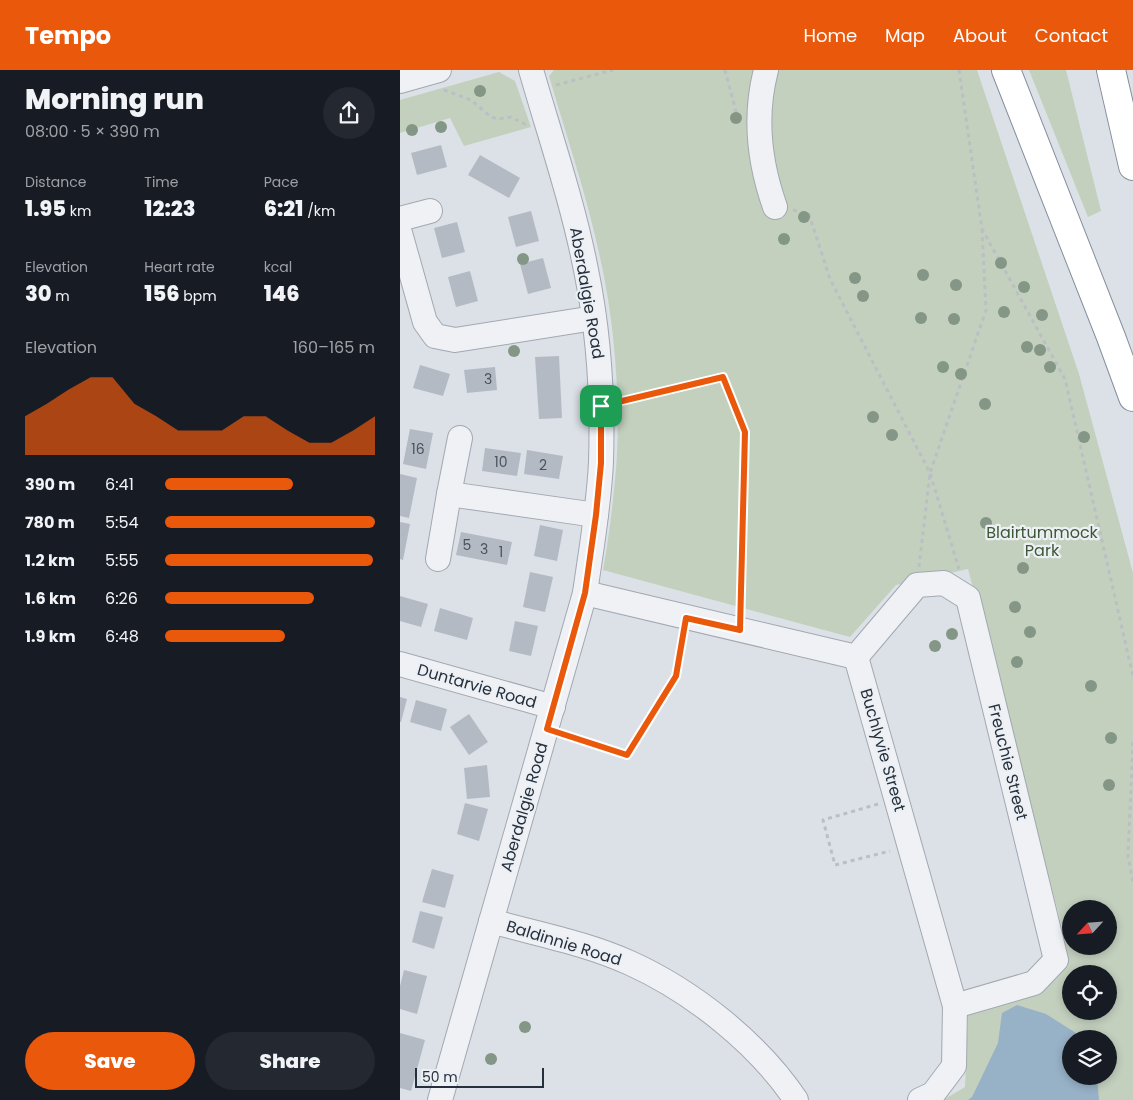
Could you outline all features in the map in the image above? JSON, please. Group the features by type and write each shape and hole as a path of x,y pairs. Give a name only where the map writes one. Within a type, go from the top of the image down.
{"highway":[{"path":"1006,70 1133,397"},
{"path":"1111,70 1133,166"}],"street":[{"path":"766,70 760,107 759,140 764,173 775,207"},
{"name":"Aberdalgie Road","path":"440,1100 585,593 601,463 599,365 587,271 578,230 534,80"},
{"path":"400,219 430,211"},
{"path":"400,233 426,322 435,336 454,340 594,318"},
{"path":"438,559 460,438"},
{"path":"449,494 596,515"},
{"path":"585,593 856,657 917,585 944,584 968,598"},
{"name":"Freuchie Street","path":"955,1006 1034,983 1056,960 968,598"},
{"name":"Buchlyvie Street","path":"856,657 955,1006 954,1066 933,1094 920,1100"},
{"name":"Duntarvie Road","path":"400,664 550,718"},
{"name":"Baldinnie Road","path":"491,921 607,954 630,963 674,987 701,1005 750,1045 789,1089 796,1100"}],"path":[{"path":"534,80 613,70"},
{"path":"917,585 930,473 986,310 982,229 959,70"},
{"path":"420,76 440,89 471,100 491,117 498,119 511,117 525,124 545,119"},
{"path":"775,207 809,214 830,279 930,473 968,598"},
{"path":"982,229 1065,380 1133,676"},
{"path":"601,406 723,377 745,432 740,630"},
{"path":"550,718 627,755 676,676 686,618"},
{"path":"1133,742 1128,856 1133,882"},
{"path":"897,799 823,820 835,865 910,846"}],"green space":[{"name":"Blairtummock Park","path":"554,70 977,70 1079,374 1133,573 1133,1100 943,1100 965,1087 968,1014 1062,969 1062,1020 1117,1020 1117,965 1068,965 1066,955 1118,955 1118,900 1062,900 1062,927 968,569 896,585 850,637 603,570 616,469 618,419 616,365 606,286 584,192 549,76"},
{"path":"1029,70 1066,70 1101,211 1088,217"},
{"path":"499,72 515,81 531,127 464,146 450,118 400,133 400,100"}],"water":[{"path":"1017,1005 1046,1014 1071,1030 1062,1030 1062,1085 1098,1085 1099,1100 968,1100 972,1097 998,1043 1002,1013"}],"building":[{"path":"441,145 447,167 417,175 411,153"},
{"path":"480,155 520,178 509,198 468,175"},
{"path":"531,211 539,241 516,247 508,217"},
{"path":"457,222 465,252 442,258 434,228"},
{"path":"543,258 551,288 528,294 520,264"},
{"path":"470,271 478,301 456,307 448,277"},
{"path":"559,356 562,418 539,419 535,357"},
{"path":"420,365 450,374 443,396 413,388"},
{"path":"495,367 497,390 467,393 464,370"},
{"path":"410,429 433,433 426,469 403,464"},
{"path":"485,448 521,453 517,476 482,471"},
{"path":"527,450 563,456 559,479 524,474"},
{"path":"400,474 417,478 409,518 400,516"},
{"path":"400,522 410,524 403,560 400,559"},
{"path":"540,525 563,530 557,561 534,556"},
{"path":"461,532 512,542 507,565 456,555"},
{"path":"530,572 553,577 545,612 523,607"},
{"path":"400,596 428,604 421,627 400,621"},
{"path":"440,608 473,618 467,640 434,631"},
{"path":"515,621 538,626 531,656 509,651"},
{"path":"400,697 407,699 401,722 400,722"},
{"path":"416,700 447,709 441,731 410,722"},
{"path":"469,714 488,742 469,755 450,727"},
{"path":"487,765 490,797 467,799 464,768"},
{"path":"465,803 488,809 479,841 457,834"},
{"path":"432,869 454,875 445,908 422,902"},
{"path":"420,911 443,917 434,949 412,942"},
{"path":"404,970 427,976 417,1014 400,1009 400,986"},
{"path":"400,1033 425,1040 411,1091 400,1088"}],"route":[{"path":"723,377 745,432 740,630 686,618 676,676 627,755 547,729 585,593 601,463 601,406 723,377"}]}
